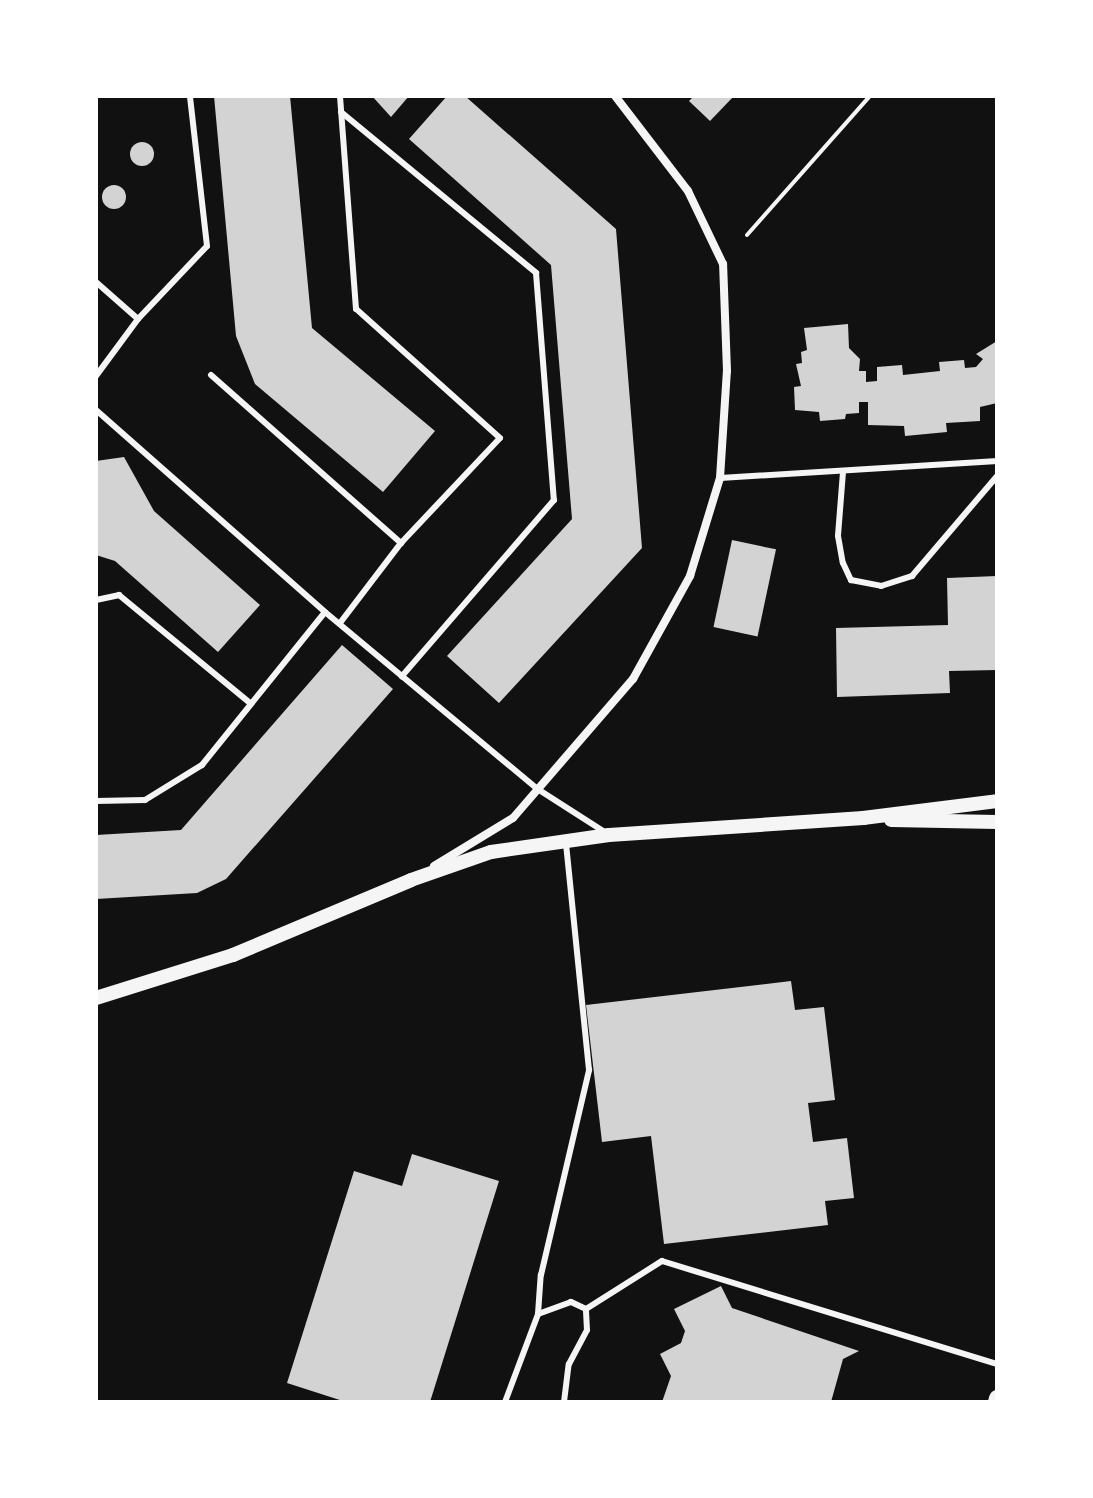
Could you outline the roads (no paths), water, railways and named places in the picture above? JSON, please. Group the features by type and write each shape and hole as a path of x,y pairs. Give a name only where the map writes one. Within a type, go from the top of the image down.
{"street":[{"path":"411,880 513,818 633,679 690,576 720,478 727,371 723,264 688,191 615,96"},
{"path":"96,998 233,955 411,880 491,852 609,835 863,818 997,801"},
{"path":"863,818 997,822"}],"lane":[{"path":"96,376 138,319 207,246 190,96"},
{"path":"340,96 356,309 500,438 401,543 340,623"},
{"path":"341,112 536,273 554,500 402,676"},
{"path":"96,282 138,319"},
{"path":"211,375 401,543"},
{"path":"96,410 325,612 536,788 609,835"},
{"path":"720,478 997,461"},
{"path":"843,472 838,536 843,563 851,580 881,586 912,576 997,476"},
{"path":"96,600 119,595 250,703"},
{"path":"96,801 145,800 202,765 325,612"},
{"path":"505,1402 538,1314 541,1275 589,1070 566,840"},
{"path":"586,1309 662,1261 997,1364"},
{"path":"538,1314 571,1302 586,1309"},
{"path":"564,1402 569,1364 587,1330 586,1309"}]}
